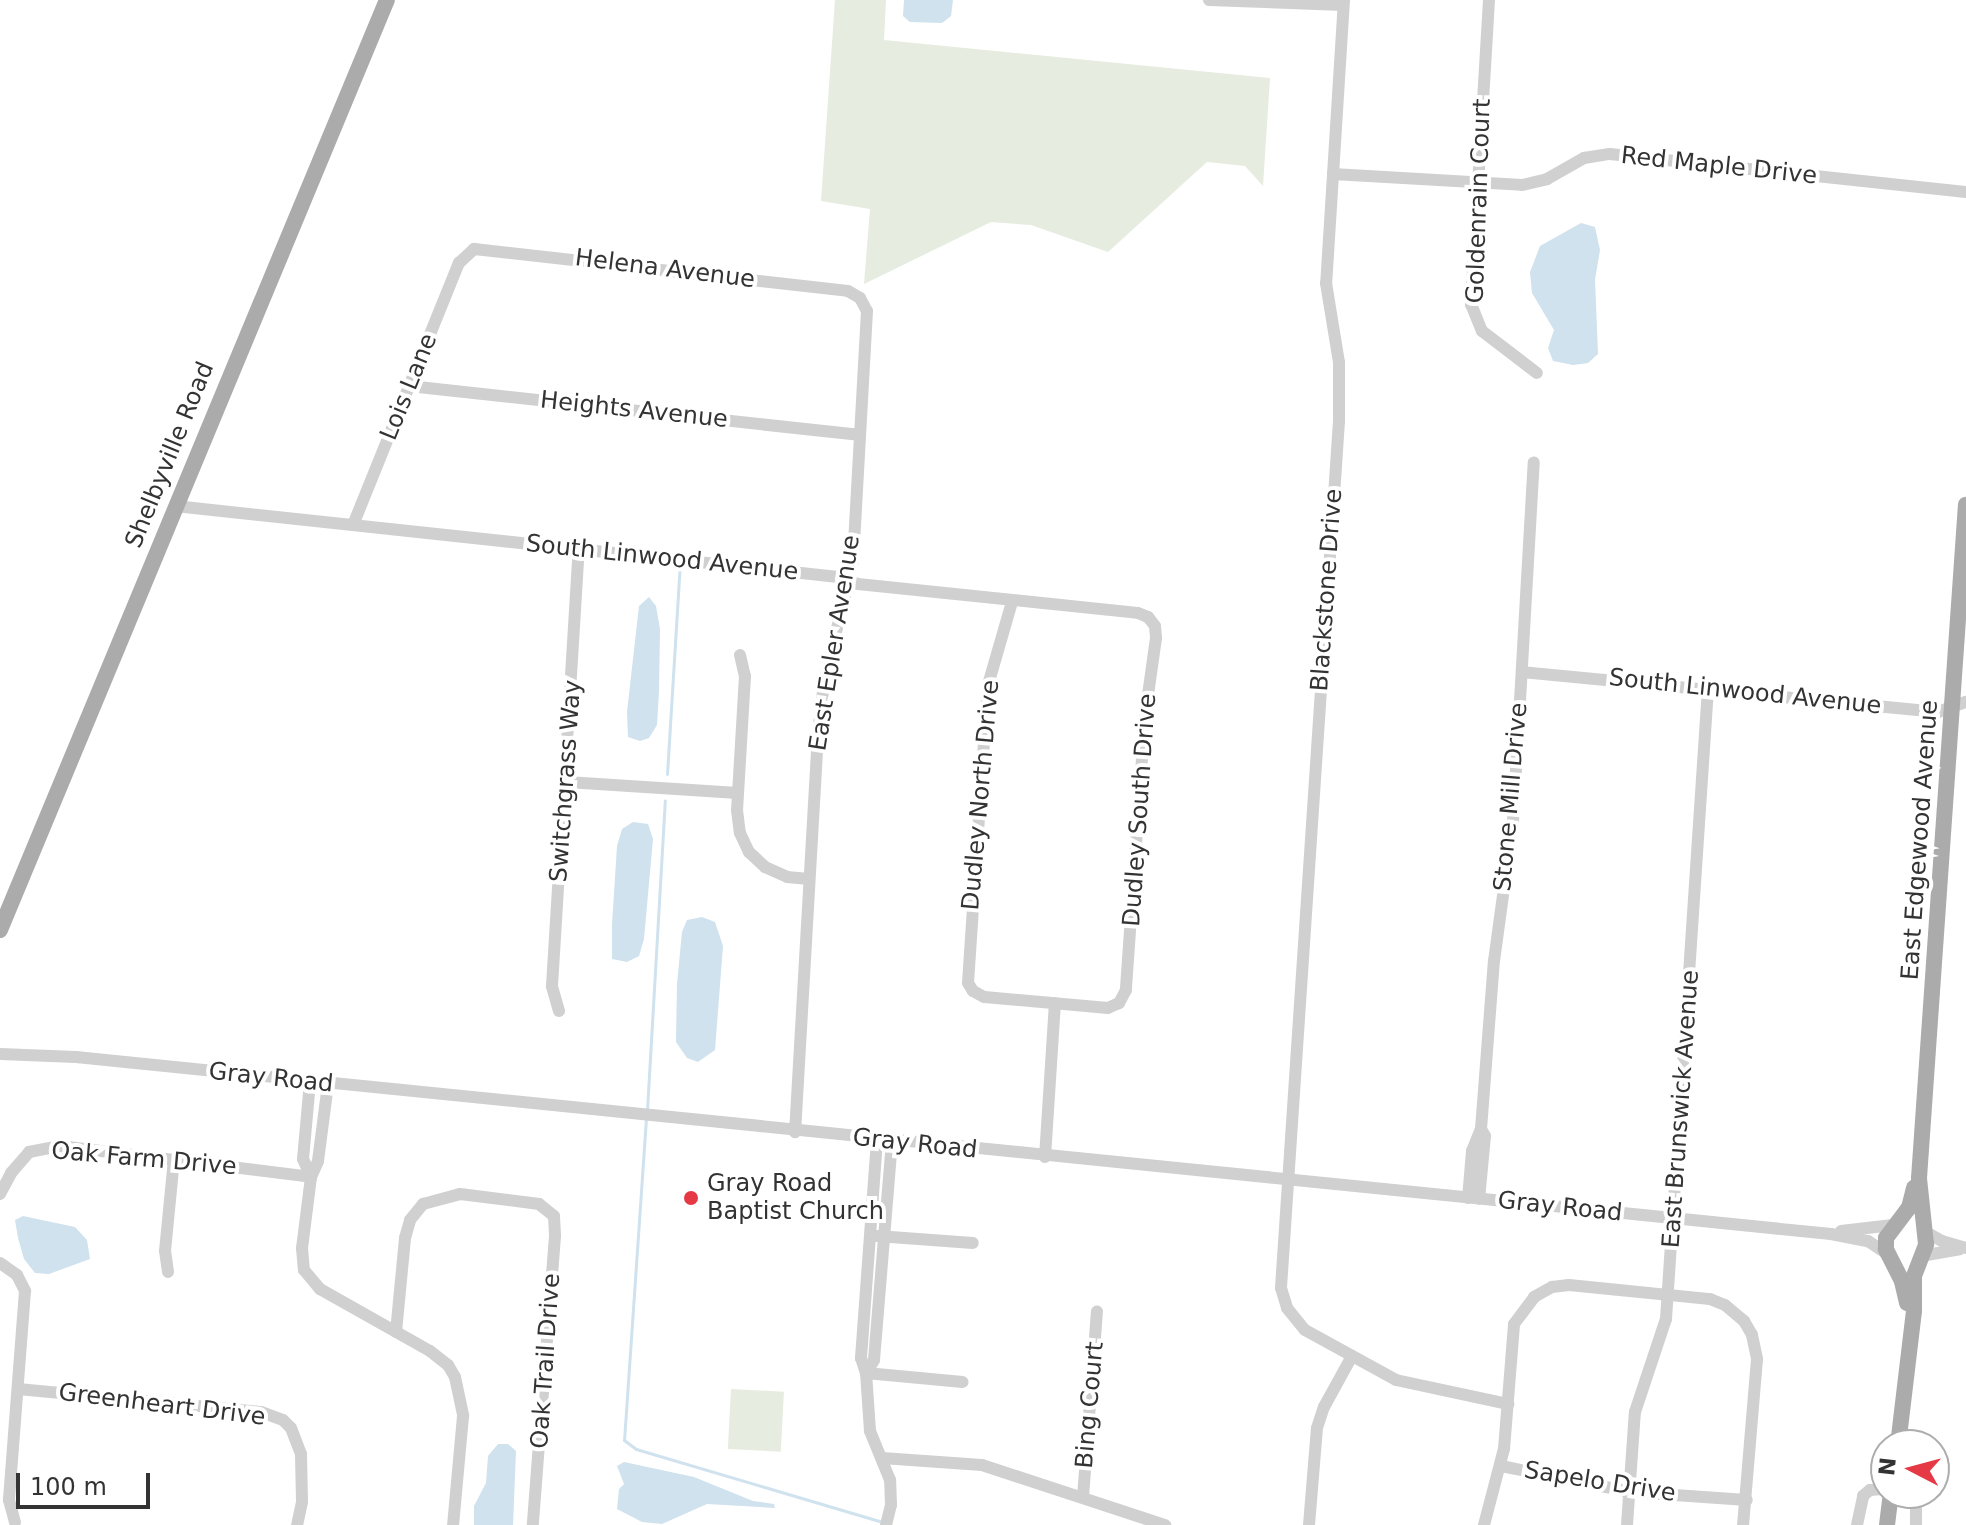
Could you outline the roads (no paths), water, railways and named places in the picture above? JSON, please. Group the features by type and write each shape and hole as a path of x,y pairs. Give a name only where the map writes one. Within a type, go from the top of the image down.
{"main road":[{"name":"Shelbyville Road","path":"0,930 387,0"},
{"name":"East Edgewood Avenue","path":"1924,1231 1919,1178 1960,705 1966,505"},
{"name":"East Edgewood Avenue","path":"1893,1225 1909,1208 1919,1178"},
{"path":"1900,1429 1912,1320 1914,1276 1926,1244 1924,1231 1906,1221 1893,1225 1886,1238 1912,1320"},
{"path":"1889,1255 1907,1262 1921,1256"}],"street":[{"path":"1213,0 1344,3"},
{"name":"Goldenrain Court","path":"1489,0 1470,295 1476,320 1492,340 1537,373"},
{"name":"Blackstone Drive","path":"1344,3 1326,283 1339,362 1339,404 1281,1275 1283,1300 1305,1330 1403,1383 1508,1404"},
{"name":"Red Maple Drive","path":"1333,174 1477,183 1531,183 1555,175 1584,158 1610,154 1966,192"},
{"name":"Helena Avenue","path":"468,252 483,248 848,291 860,298"},
{"name":"Lois Lane","path":"353,525 459,263 468,252"},
{"name":"East Epler Avenue","path":"795,1132 819,717 853,561 867,311 860,298"},
{"name":"Heights Avenue","path":"409,386 858,435"},
{"name":"Stone Mill Drive","path":"1473,1199 1485,1136 1481,1129 1494,961 1511,841 1534,463"},
{"name":"South Linwood Avenue","path":"175,506 848,579 858,584 1138,613 1148,617"},
{"name":"Switchgrass Way","path":"559,1011 552,986 579,549"},
{"name":"Dudley North Drive","path":"1012,602 988,685 967,974 972,989 984,997 1055,1003"},
{"name":"Dudley South Drive","path":"1055,1003 1108,1008 1119,1003 1126,990 1145,716 1156,638 1155,626 1148,617"},
{"path":"740,655 745,676 738,793 740,833 749,852 765,867 787,877 809,879"},
{"name":"South Linwood Avenue","path":"1522,672 1938,712 1960,705"},
{"name":"East Brunswick Avenue","path":"1627,1525 1635,1412 1662,1334 1675,1219 1708,688"},
{"path":"567,782 738,793"},
{"path":"1045,1157 1055,1003"},
{"name":"Gray Road","path":"0,1054 76,1057 892,1142 1831,1234 1868,1241 1889,1255"},
{"path":"310,1082 303,1159 311,1177"},
{"path":"328,1084 318,1161 311,1177 302,1248 304,1270 320,1289 430,1351 448,1365 455,1377 463,1416 453,1525"},
{"path":"877,1140 861,1358 866,1373 867,1414 891,1493 888,1520"},
{"path":"866,1373 874,1360 892,1142"},
{"name":"Oak Farm Drive","path":"0,1194 20,1160 35,1150 60,1146 311,1177"},
{"path":"168,1272 165,1251 174,1160"},
{"name":"Oak Trail Drive","path":"396,1332 405,1238 410,1220 423,1204 460,1194 539,1204 554,1216 533,1525"},
{"name":"Gray Road","path":"1831,1234 1893,1225"},
{"path":"1924,1231 1964,1248"},
{"path":"870,1235 973,1243"},
{"path":"1921,1256 1964,1248"},
{"path":"0,1263 17,1275 25,1291 9,1500 16,1524"},
{"path":"1484,1525 1501,1466 1511,1332 1517,1316 1534,1297 1552,1287 1569,1285 1706,1298 1725,1305 1741,1317 1752,1335 1757,1359 1743,1525"},
{"name":"Bing Court","path":"1083,1497 1097,1312"},
{"path":"1309,1525 1317,1428 1324,1407 1352,1356"},
{"path":"866,1373 963,1382"},
{"name":"Greenheart Drive","path":"18,1389 261,1412 283,1420 299,1441 302,1486 297,1525"},
{"path":"882,1458 982,1465 1165,1525"},
{"name":"Sapelo Drive","path":"1501,1466 1631,1492 1747,1500"},
{"path":"1857,1525 1863,1496 1870,1490"}],"water":[{"path":"904,0 953,0 951,16 942,23 910,22 903,16"},
{"path":"1581,223 1595,227 1600,250 1595,280 1598,354 1588,363 1573,365 1553,361 1548,348 1554,330 1532,293 1530,272 1540,246"},
{"path":"649,597 656,606 660,629 657,725 649,738 640,741 628,737 627,712 639,606"},
{"path":"633,822 648,824 653,839 644,939 639,956 627,962 612,959 612,925 617,846 622,829"},
{"path":"702,917 715,922 723,946 715,1050 698,1062 687,1058 676,1042 677,984 682,932 687,920"},
{"path":"23,1216 75,1227 87,1240 90,1259 49,1274 35,1273 24,1259 18,1238 15,1220"},
{"path":"498,1444 508,1444 516,1451 513,1525 474,1525 474,1506 486,1483 488,1456"},
{"path":"624,1462 694,1477 753,1501 774,1504 775,1508 707,1504 662,1524 642,1522 617,1509 619,1489 624,1484 617,1466"}],"waterway":[{"path":"667,774 680,562"},
{"path":"647,1110 665,801"},
{"path":"646,1118 624,1440 636,1449 883,1522"}],"place":[{"name":"Gray Road Baptist Church","path":"691,1198"}]}
